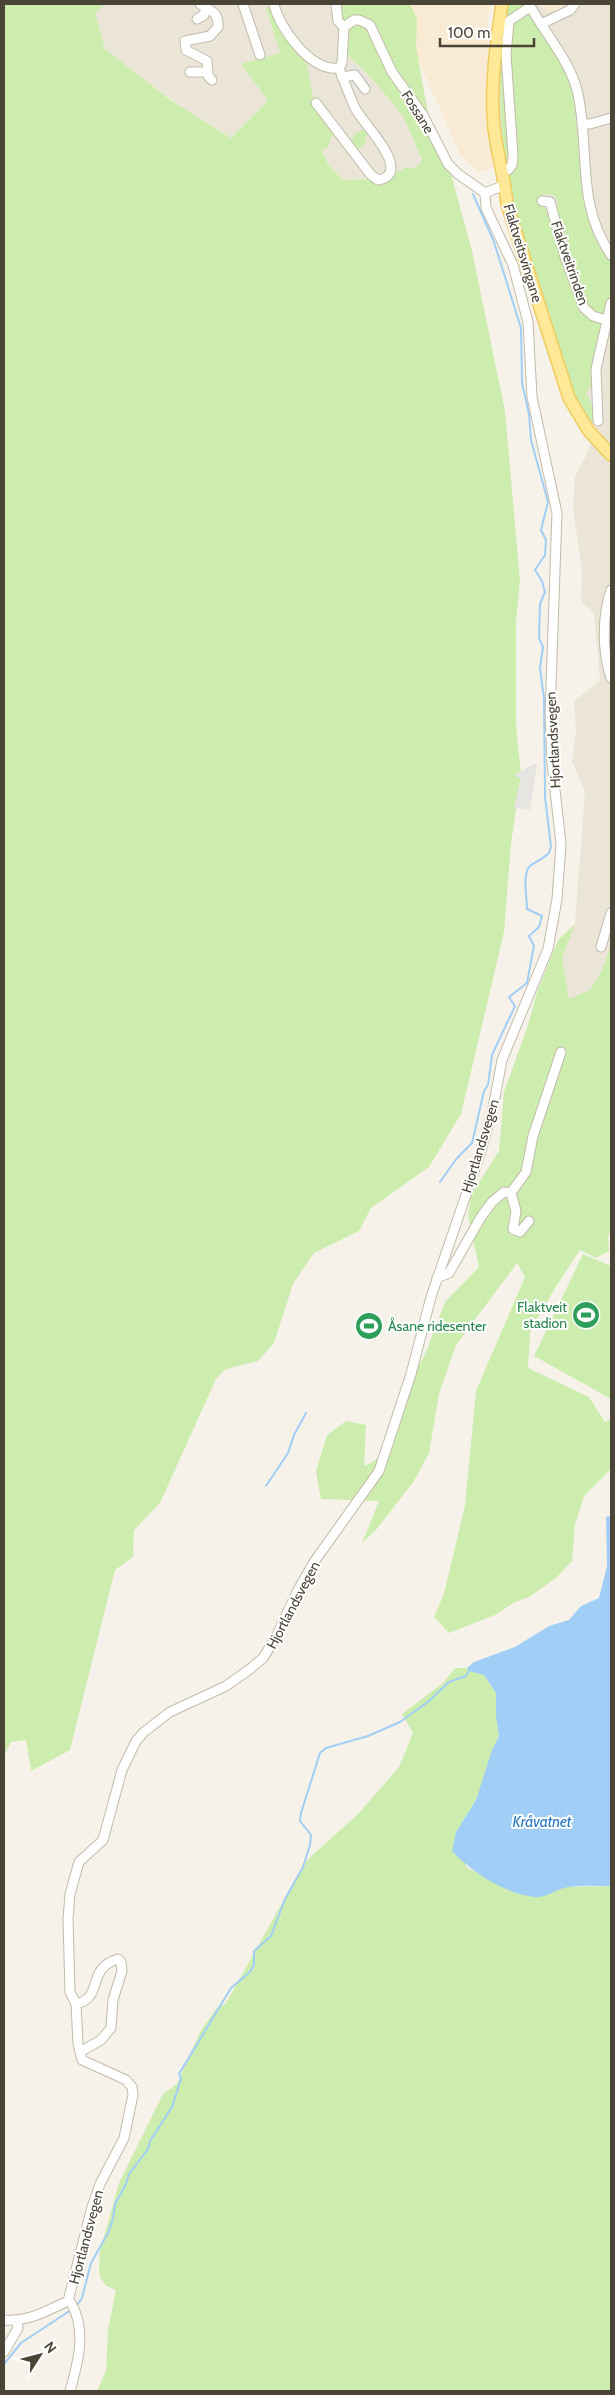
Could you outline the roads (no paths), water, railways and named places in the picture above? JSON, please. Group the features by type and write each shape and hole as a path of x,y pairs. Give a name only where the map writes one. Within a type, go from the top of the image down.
{"main road":[{"name":"Flaktveitsvingane","path":"502,4 493,95 494,128 507,204 569,398 588,430 611,455"}],"street":[{"path":"243,4 260,55"},
{"path":"274,4 282,25 309,58 340,73 354,75 365,89"},
{"path":"316,103 372,175 378,180 384,179 389,174 391,167 371,138 354,106 340,73 344,27 338,21 336,4"},
{"path":"541,24 570,10 574,4"},
{"path":"508,170 512,165 513,155 506,55 509,21 530,5 574,78 582,124 589,207 596,228 611,255"},
{"path":"197,19 204,15 203,6"},
{"path":"190,72 210,76 207,61 186,50 184,45 185,41 191,38 210,36 218,27 217,16 214,12 203,6"},
{"name":"Fossane","path":"344,27 354,20 360,20 370,25 392,72 418,107 448,164 458,174 485,193"},
{"path":"582,124 590,124 611,118"},
{"path":"485,193 505,185"},
{"name":"Hjortlandsvegen","path":"70,2391 80,2351 80,2326 72,2306 92,2207 100,2184 122,2146 133,2095 132,2087 126,2080 81,2056 76,2004 70,1992 68,1919 73,1880 82,1858 103,1840 111,1807 131,1748 144,1732 170,1712 236,1680 250,1670 269,1650 314,1562 379,1471 411,1374 437,1278 480,1154 493,1108 502,1060 548,949 557,899 561,844 552,763 550,715 557,513 532,397 528,322 513,264 486,208 485,193"},
{"name":"Flaktveitrinden","path":"542,201 550,202 566,258 584,308 589,314 606,320"},
{"name":"Flaktveitrinden","path":"598,421 596,374 611,303"},
{"path":"611,590 606,610 605,630 606,663 611,678"},
{"path":"601,947 611,914"},
{"name":"Hjortlandsvegen","path":"437,1278 449,1273 492,1202 504,1192 511,1193 526,1172 533,1136 561,1052"},
{"path":"511,1193 516,1211 513,1229 520,1232 529,1221"},
{"path":"76,2004 89,1998 95,1986 98,1971 106,1964 118,1960 121,1962 122,1971 113,2000 111,2028 101,2040 81,2056"},
{"path":"4,2320 18,2322 72,2306"},
{"path":"4,2352 18,2328 18,2322"}],"water":[{"name":"Kråvatnet","path":"611,1516 611,1886 574,1886 540,1897 525,1895 513,1892 490,1881 469,1867 452,1851 456,1832 476,1800 492,1750 499,1736 496,1716 496,1693 484,1675 469,1671 467,1668 474,1662 515,1647 549,1626 569,1620 581,1606 599,1598 607,1566 606,1517"}],"waterway":[{"path":"440,1182 457,1158 472,1143 484,1091 488,1085 492,1055 515,1006 509,997 527,983 534,946 529,936 539,927 542,916 527,909 526,874 530,866 549,853 551,847 545,797 544,699 540,668 543,647 539,638 540,604 545,592 542,581 535,570 545,555 546,540 541,530 548,502 531,440 529,414 522,383 521,328 494,242 473,194"},
{"path":"266,1486 288,1453 294,1435 306,1413"},
{"path":"75,2308 82,2298 91,2263 108,2233 113,2219 115,2204 126,2184 129,2174 148,2149 150,2141 172,2107 181,2079 179,2074 231,1988 250,1972 254,1965 254,1951 271,1936 285,1899 303,1867 311,1835 300,1821 301,1813 320,1753 326,1748 368,1736 400,1722 429,1701 449,1682 466,1676 469,1671"},
{"path":"4,2364 21,2343 71,2310"}],"place":[{"name":"Flaktveit stadion","path":"586,1315"},
{"name":"Åsane ridesenter","path":"369,1326"}]}
